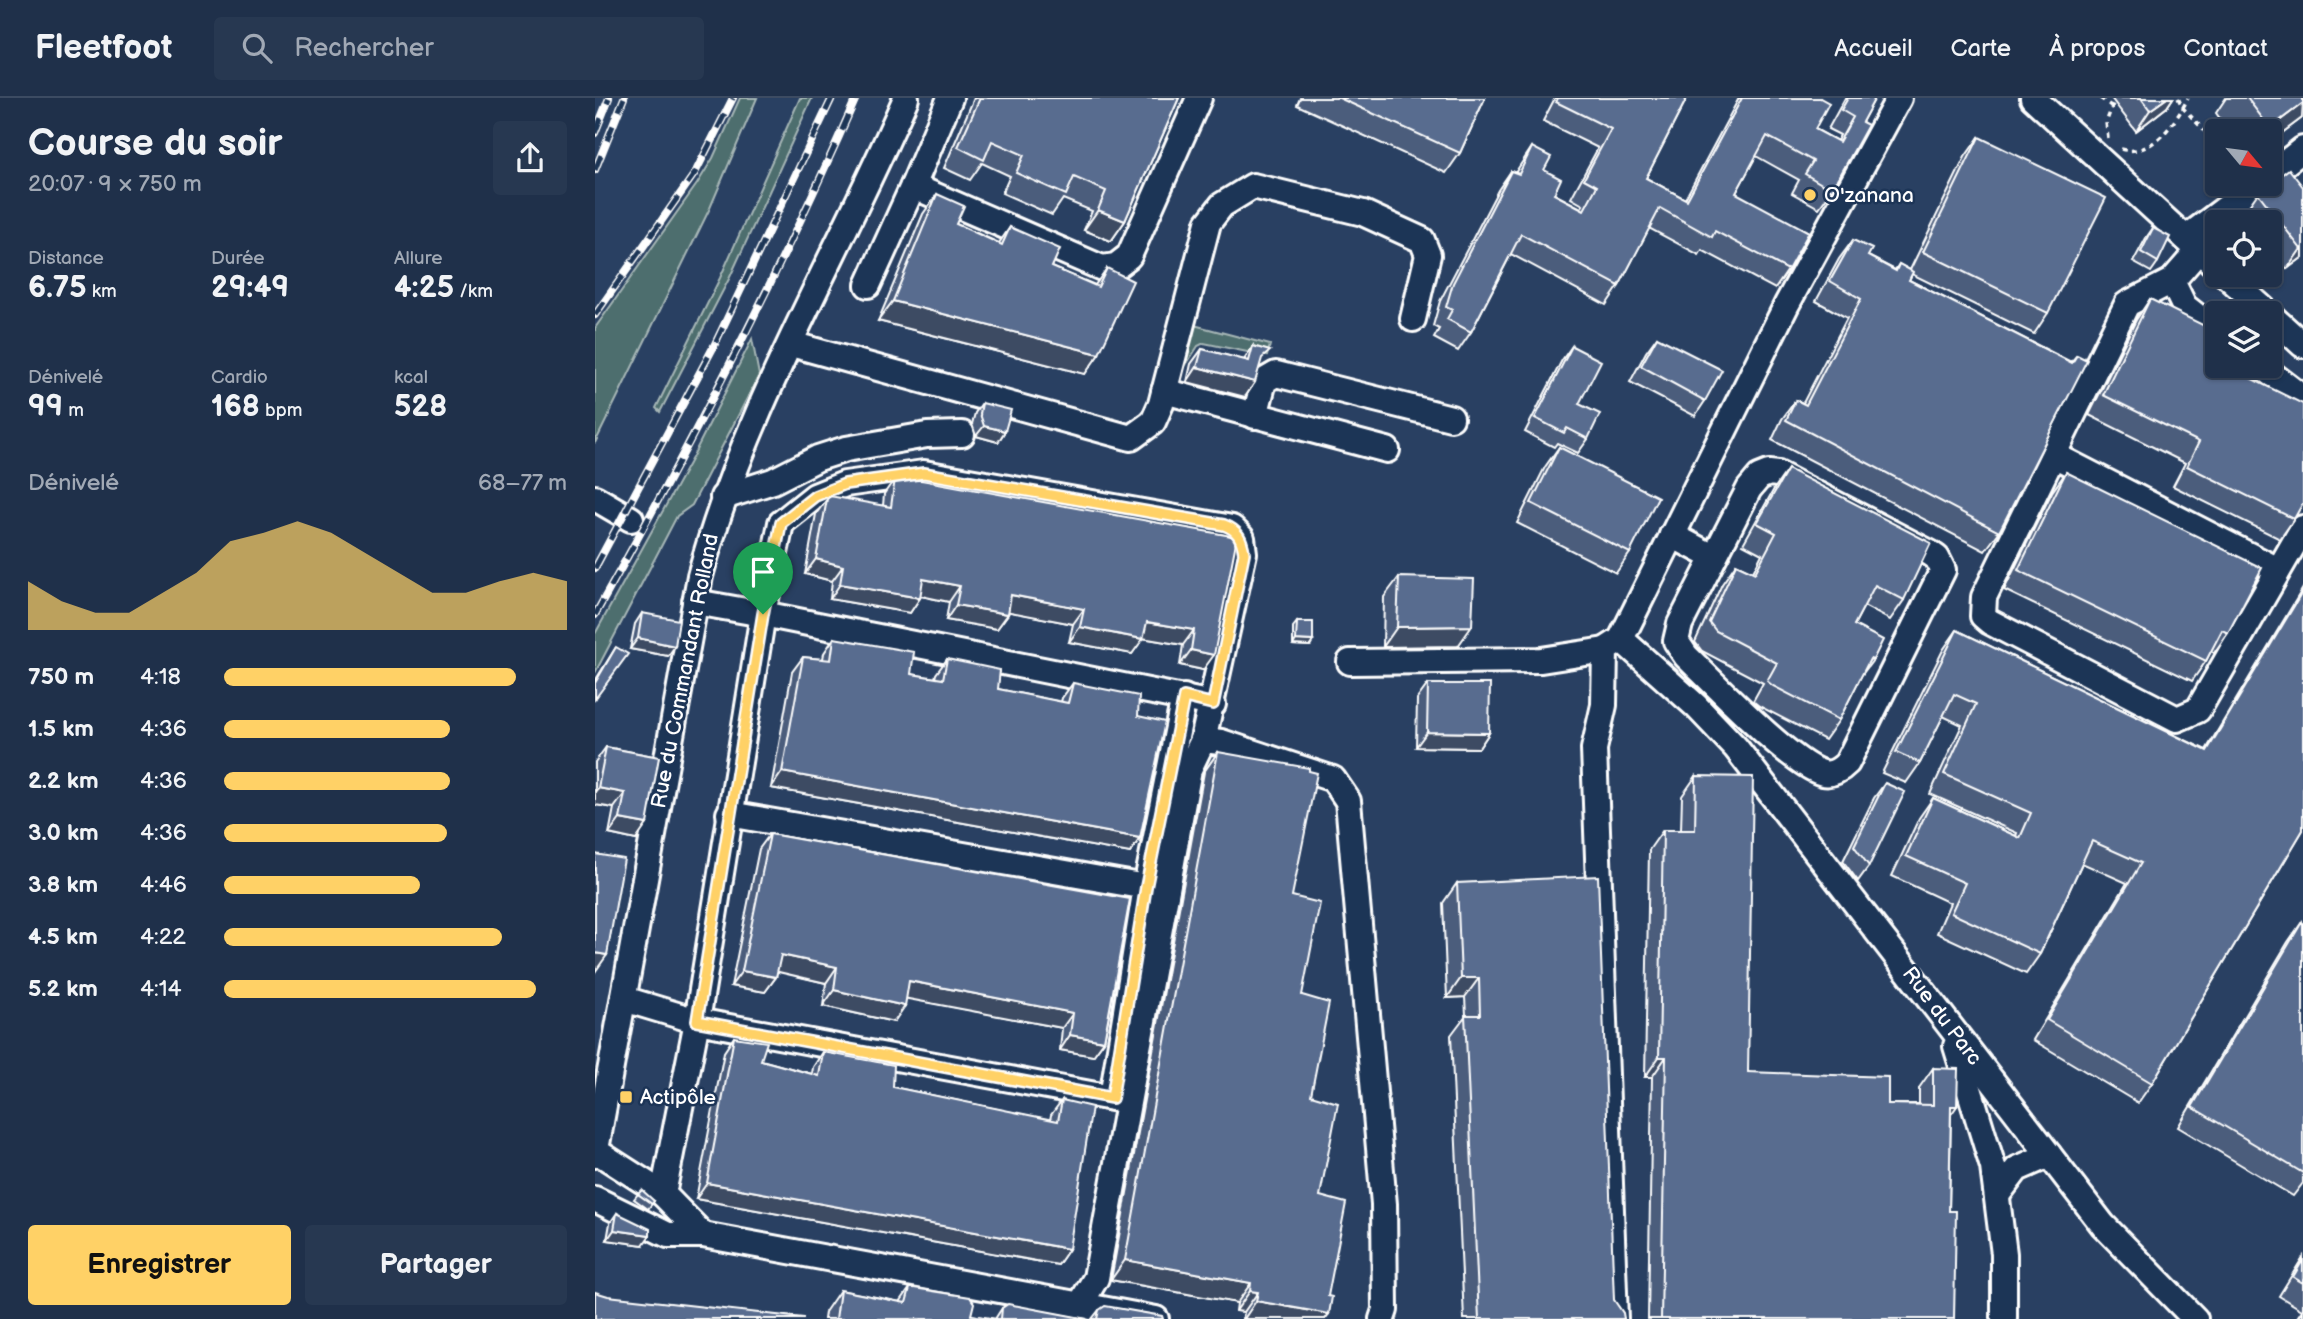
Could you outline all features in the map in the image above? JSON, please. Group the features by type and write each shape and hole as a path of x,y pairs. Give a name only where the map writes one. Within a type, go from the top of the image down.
{"street":[{"name":"Rue du Commandant Rolland","path":"596,1153 695,602 723,497 906,98"},
{"path":"869,285 950,98"},
{"path":"913,186 1102,268 1116,266 1129,256 1199,98"},
{"path":"1615,1319 1594,749 1613,645 1672,535 1787,304 1899,98"},
{"path":"2033,98 2105,153 2205,256"},
{"path":"2282,166 2303,149"},
{"path":"791,344 1131,438 1153,422 1164,391 1208,223 1221,205 1253,186 1353,210 1422,240 1428,255 1413,319"},
{"path":"2245,196 2193,244 2172,281 2127,304 1984,597 1983,616 2170,718 2177,719 2198,710 2303,528"},
{"path":"2172,281 2184,306 2205,323"},
{"path":"2239,287 2255,301"},
{"path":"2282,326 2303,345"},
{"path":"1255,416 1264,381 1276,374 1451,418"},
{"path":"2277,378 2303,398"},
{"path":"1164,391 1387,450"},
{"path":"723,497 773,481 818,458 846,449 927,435 962,434"},
{"path":"2054,456 2279,570"},
{"path":"663,1194 697,1021 729,814 781,523 815,496 845,484 924,473 1224,525 1232,528 1242,538 1244,553 1213,704 1203,740 1189,769 1095,1278 1081,1303"},
{"path":"1769,473 1778,474 1937,558 1943,570 1941,577 1847,763 1836,772 1826,774 1810,768 1787,751 1679,649 1677,631 1713,557 1749,489 1759,477 1769,473"},
{"path":"595,498 631,519"},
{"path":"1672,535 1713,557"},
{"path":"695,602 1213,704"},
{"path":"1350,662 1541,660 1613,645"},
{"name":"Rue du Parc","path":"1613,645 1696,706 1786,809 1952,1032 2103,1225 2195,1319"},
{"path":"1082,1260 1112,1098 1146,887 1184,697"},
{"path":"1203,740 1221,742 1333,779 1348,801 1384,1204 1385,1310 1382,1319"},
{"path":"729,814 1146,887"},
{"path":"624,999 649,1009 697,1021 1112,1098"},
{"path":"1952,1032 1993,1167 1998,1194 2004,1254 2004,1319"},
{"path":"596,1153 663,1194 703,1235"},
{"path":"1998,1194 2017,1169 2049,1155"},
{"path":"595,1199 668,1235 703,1235 1156,1319"}],"path":[{"path":"2100,98 2111,106"},
{"path":"2179,98 2183,108 2205,131"},
{"path":"2114,101 2106,123 2105,153 2133,152 2147,148 2183,108 2188,98"}],"green space":[{"path":"740,98 757,98 710,208 595,443 595,328 697,184 713,158"},
{"path":"800,98 812,98 730,277 660,412 656,408 720,278"},
{"path":"1190,324 1270,345 1267,356 1204,343 1198,346 1179,376"},
{"path":"752,339 759,375 692,505 677,516 595,673 595,634 692,458"}],"building":[{"path":"980,98 1179,98 1125,221 1098,210 1106,191 1074,177 1066,195 1016,173 1024,155 992,141 984,160 958,147"},
{"path":"1339,98 1485,98 1460,153"},
{"path":"1558,98 1687,98 1646,178 1687,200 1742,98 1820,98 1829,103 1815,129 1839,142 1853,117 1841,110 1848,98 1875,98 1862,122 1868,125 1832,190 1805,174 1813,161 1767,136 1736,193 1809,232 1788,270 1715,231 1712,237 1660,208 1619,286 1521,234 1471,332 1447,319 1452,310 1446,307 1453,283 1511,171 1519,174 1532,147 1551,157 1544,170 1561,179 1554,194 1584,210 1597,186 1584,179 1611,129 1556,102"},
{"path":"2141,98 2167,98 2150,110"},
{"path":"2247,98 2303,98 2303,103 2282,119 2263,119"},
{"path":"1979,137 2106,198 2048,313 1923,252"},
{"path":"2289,169 2303,187 2301,249 2282,224 2282,210 2271,210 2260,196 2282,196 2282,174"},
{"path":"937,194 964,206 956,224 1002,245 1010,227 1060,249 1052,267 1098,287 1107,268 1133,281 1099,354 893,301"},
{"path":"2153,228 2170,237 2158,262 2141,252"},
{"path":"1853,240 1872,249 1868,256 1896,271 1899,264 1913,272 1909,280 2072,363 2077,355 2087,360 1999,532 1786,420 1796,400 1806,405 1861,299 1830,281"},
{"path":"2150,299 2205,326 2205,378 2250,378 2303,404 2303,503 2294,519 2187,466 2199,442 2103,395"},
{"path":"1657,337 1722,370 1705,401 1641,366"},
{"path":"1253,346 1270,351 1262,358 1255,382 1197,367 1202,349 1249,361"},
{"path":"1572,346 1601,361 1579,404 1600,414 1588,439 1567,428 1564,433 1535,418"},
{"path":"982,403 1011,410 1005,431 984,426 980,414"},
{"path":"1559,447 1658,497 1630,553 1531,503"},
{"path":"1788,469 1931,543 1904,600 1875,585 1854,625 1883,640 1873,660 1870,659 1839,720 1773,686 1767,681 1777,663 1716,631 1709,622 1736,564 1755,573 1776,533 1757,523"},
{"path":"2066,472 2262,568 2228,633 2222,630 2206,661 2018,570"},
{"path":"905,477 1237,537 1214,655 1191,650 1194,630 1147,622 1143,639 1080,627 1084,609 1011,595 1008,614 956,605 960,586 923,579 920,598 840,584 843,566 816,559 827,499 830,496 891,507 895,478"},
{"path":"1399,577 1474,579 1472,626 1397,627"},
{"path":"2303,591 2303,830 2152,1083 2047,1020 2141,863 2092,841 2040,954 1951,913 1965,883 1906,856 1933,798 2020,838 2031,813 1944,774 1976,704 1954,694 1920,763 1896,752 1957,630 2207,751"},
{"path":"642,613 679,620 675,646 638,638"},
{"path":"1297,622 1313,622 1313,641 1296,640"},
{"path":"834,638 914,652 911,674 943,679 947,659 1000,670 998,689 1068,703 1073,683 1139,696 1138,716 1165,722 1140,838 782,772 803,657 831,660"},
{"path":"616,647 628,654 595,699 595,683"},
{"path":"1428,684 1490,684 1489,733 1427,732"},
{"path":"606,747 659,757 647,824 620,819 625,793 598,788"},
{"path":"1218,752 1309,768 1309,771 1317,773 1292,896 1320,903 1302,995 1329,1003 1311,1095 1338,1103 1320,1196 1346,1203 1328,1296 1332,1297 1329,1314 1256,1301 1258,1292 1250,1291 1251,1283 1125,1260"},
{"path":"1696,776 1753,777 1748,1072 1888,1077 1888,1104 1933,1105 1933,1068 1958,1069 1957,1106 1951,1106 1949,1211 1956,1211 1954,1319 1661,1319 1666,1057 1659,1057 1663,830 1695,830"},
{"path":"1885,783 1905,792 1869,866 1854,846"},
{"path":"770,834 1130,899 1104,1041 1070,1035 1073,1013 909,981 905,1006 834,990 837,967 781,955 776,977 742,971"},
{"path":"595,854 624,859 607,955 595,953"},
{"path":"1598,876 1614,1300 1624,1319 1479,1319 1465,1015 1480,1015 1479,978 1461,978 1457,883"},
{"path":"2303,923 2303,1173 2192,1107"},
{"path":"734,1037 767,1042 761,1060 819,1076 823,1052 894,1065 893,1087 1058,1121 1062,1100 1092,1107 1069,1249 707,1183"},
{"path":"642,1190 654,1201 652,1204 638,1194"},
{"path":"617,1213 650,1229 650,1235 614,1230"},
{"path":"2303,1260 2303,1283 2293,1277"},
{"path":"910,1288 970,1297 974,1303 971,1315 996,1319 836,1319 840,1290 906,1303"},
{"path":"595,1292 608,1296 803,1319 595,1319"},
{"path":"1008,1304 1087,1319 1001,1319 1002,1308"},
{"path":"1105,1306 1162,1316 1163,1319 1097,1319 1099,1310"}],"railway":[{"path":"595,133 609,98"},
{"path":"595,170 624,98"},
{"path":"595,315 695,173 733,98"},
{"path":"595,568 714,346 832,98"},
{"path":"595,615 732,360 796,230 856,98"}],"place":[{"name":"O'zanana","path":"1810,195"},
{"name":"Actipôle","path":"626,1097"}],"route":[{"path":"924,473 1224,525 1232,528 1242,538 1244,553 1213,704 1184,697 1146,887 1112,1098 697,1021 763,614 781,523 815,496 845,484 895,476 924,473"}]}
